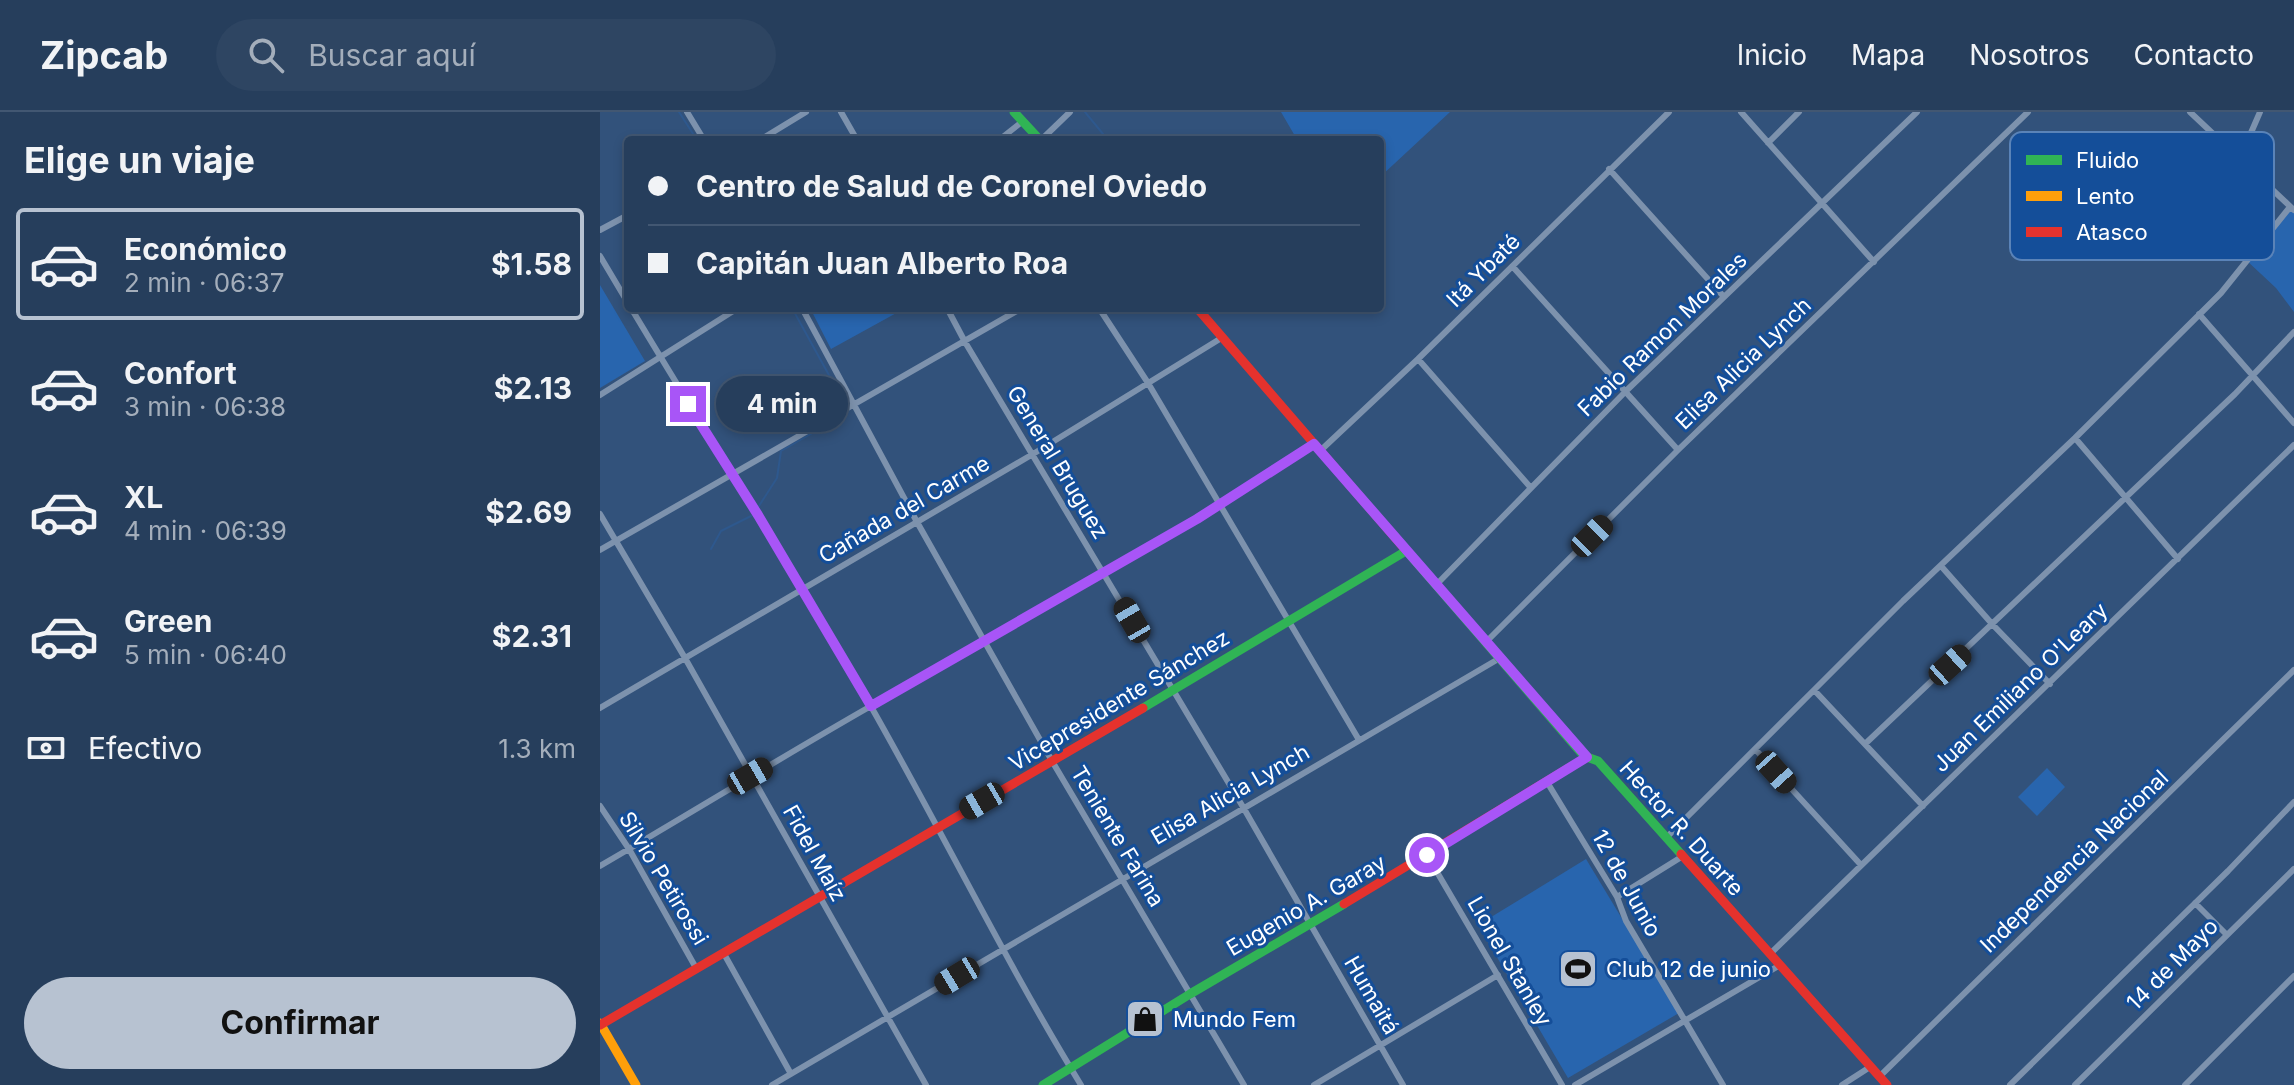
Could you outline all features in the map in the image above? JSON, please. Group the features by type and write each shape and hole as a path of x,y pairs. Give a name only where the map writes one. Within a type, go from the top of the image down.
{"main road":[{"path":"1014,112 1037,136"},
{"name":"Hector R. Duarte","path":"1201,312 1485,643 1587,757 1598,761 1887,1085"},
{"name":"Vicepresidente Sánchez","path":"600,1024 1406,551"},
{"name":"Eugenio A. Garay","path":"1043,1085 1587,757"},
{"path":"600,1024 636,1085"}],"street":[{"path":"687,112 702,136"},
{"path":"767,136 806,112"},
{"path":"841,112 855,136"},
{"path":"1045,136 1070,112"},
{"name":"Itá Ybaté","path":"600,866 1317,447 1418,359 1669,112"},
{"path":"1741,112 1874,262"},
{"path":"1768,143 1799,112"},
{"name":"Fabio Ramon Morales","path":"1436,585 1626,391 1917,112"},
{"name":"Elisa Alicia Lynch","path":"1485,643 1678,450 2028,112"},
{"path":"2190,112 2212,132"},
{"path":"2251,132 2260,112"},
{"path":"1004,136 1023,121"},
{"path":"1609,169 1724,297"},
{"path":"2274,191 2293,209 2274,231"},
{"path":"600,230 624,217"},
{"path":"600,256 624,296"},
{"path":"1666,838 2075,438 2221,293 2249,260"},
{"path":"1513,267 1678,450"},
{"path":"633,312 871,706 1081,1085"},
{"path":"600,395 732,312"},
{"name":"Teniente Farina","path":"804,312 917,522 1052,761 1244,1085"},
{"name":"General Bruguez","path":"949,312 1310,923"},
{"path":"600,550 1015,312"},
{"path":"1102,312 1148,383 1359,740"},
{"path":"2199,314 2294,423"},
{"path":"1865,744 2252,377 2294,332"},
{"name":"Cañada del Carme","path":"600,708 1033,454 1223,337"},
{"path":"1418,359 1531,488"},
{"path":"2075,438 2178,559"},
{"name":"Juan Emiliano O'Leary","path":"1770,954 2294,445"},
{"name":"Fidel Maíz","path":"600,514 685,658 926,1085"},
{"path":"1941,566 2050,684"},
{"name":"Elisa Alicia Lynch","path":"772,1085 1500,658"},
{"name":"Independencia Nacional","path":"1879,1077 2294,670"},
{"path":"1814,690 1923,806"},
{"path":"1755,749 1861,865"},
{"name":"12 de Junio","path":"1547,782 1617,897 1626,921 1723,1085"},
{"path":"2010,1085 2294,802"},
{"name":"Silvio Petirossi","path":"600,806 629,849 696,968"},
{"name":"Lionel Stanley","path":"1427,855 1562,1085"},
{"path":"1617,897 1683,856"},
{"name":"14 de Mayo","path":"2075,1085 2294,869"},
{"path":"2195,903 2227,935"},
{"name":"Humaitá","path":"1310,923 1403,1085"},
{"name":"Silvio Petirossi","path":"723,952 791,1074"},
{"path":"1575,1085 1780,965"},
{"path":"1314,1085 1498,975"},
{"path":"2185,1085 2294,976"},
{"path":"1842,1085 1870,1067"}],"shaded area":[{"path":"1281,112 1450,112 1384,173 1384,136 1295,136"},
{"path":"2290,209 2294,213 2294,312 2276,288 2246,260 2274,260 2274,227"},
{"path":"600,285 645,361 600,388"},
{"path":"812,312 898,312 831,349"},
{"path":"2047,768 2065,787 2037,816 2018,797"},
{"name":"Club 12 de junio","path":"1586,859 1679,1013 1568,1078 1478,925"}],"waterway":[{"path":"679,112 694,136"},
{"path":"1085,112 1105,136"},
{"path":"794,312 841,397"},
{"path":"757,509 777,478 781,451 835,420"},
{"path":"711,549 721,531 751,516"}],"traffic: fast":[{"path":"1014,112 1036,136"},
{"path":"1405,549 1584,756 1598,761 1681,854"},
{"path":"1143,708 1406,551"},
{"path":"1043,1085 1344,904"}],"traffic: slow":[{"path":"600,1023 636,1085"}],"traffic: jam":[{"path":"1200,312 1405,549"},
{"path":"600,1025 1143,708"},
{"path":"1344,904 1587,757"},
{"path":"1681,854 1887,1085"}],"place":[{"name":"Club 12 de junio","path":"1578,969"},
{"name":"Mundo Fem","path":"1145,1019"}],"route":[{"path":"688,404 871,706 1197,519 1314,444 1587,757 1427,855"}]}
